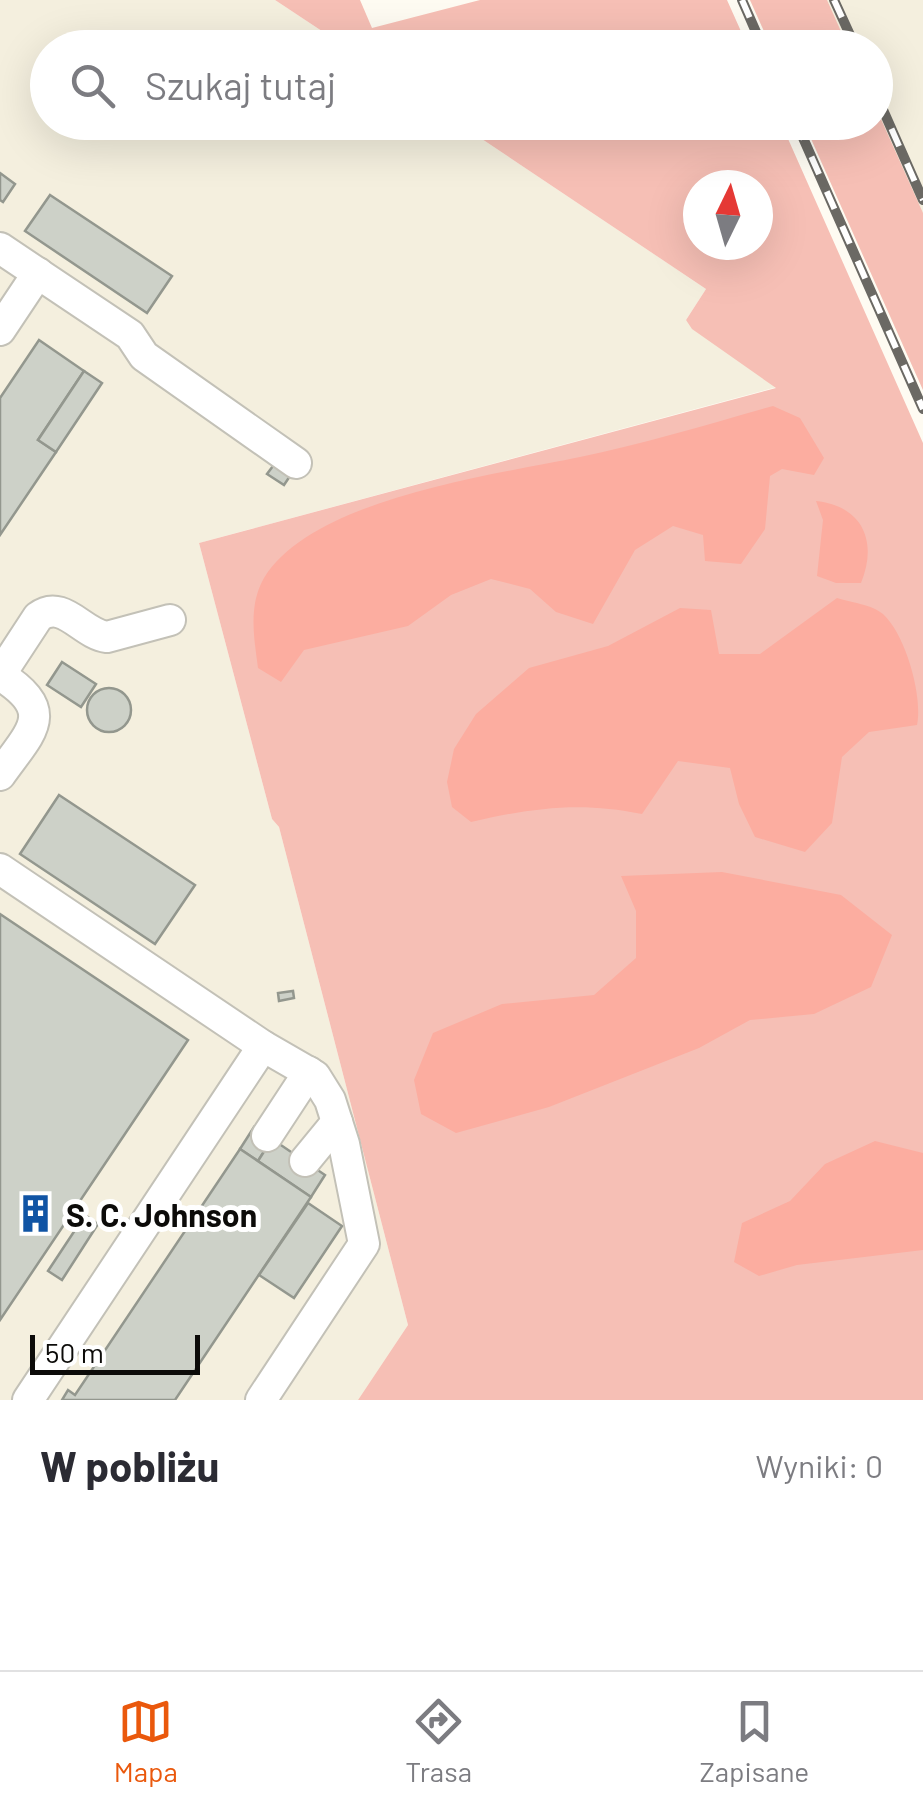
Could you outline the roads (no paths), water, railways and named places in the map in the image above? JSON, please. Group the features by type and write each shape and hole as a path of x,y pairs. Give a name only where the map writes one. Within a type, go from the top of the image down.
{"lane":[{"path":"0,248 130,335 144,356 296,463"},
{"path":"0,330 38,273"},
{"path":"0,775 30,732 35,716 28,696 0,675 38,617 47,611 60,612 96,636 106,637 170,620"},
{"path":"0,869 263,1046 309,1072 330,1100 364,1244 261,1400"},
{"path":"28,1400 263,1046"},
{"path":"267,1136 309,1072"},
{"path":"305,1162 338,1122"}],"railway":[{"path":"742,0 755,30"},
{"path":"834,0 848,30"},
{"path":"893,132 923,200"},
{"path":"804,140 923,409"}],"place":[{"name":"S. C. Johnson","path":"36,1214"}]}
